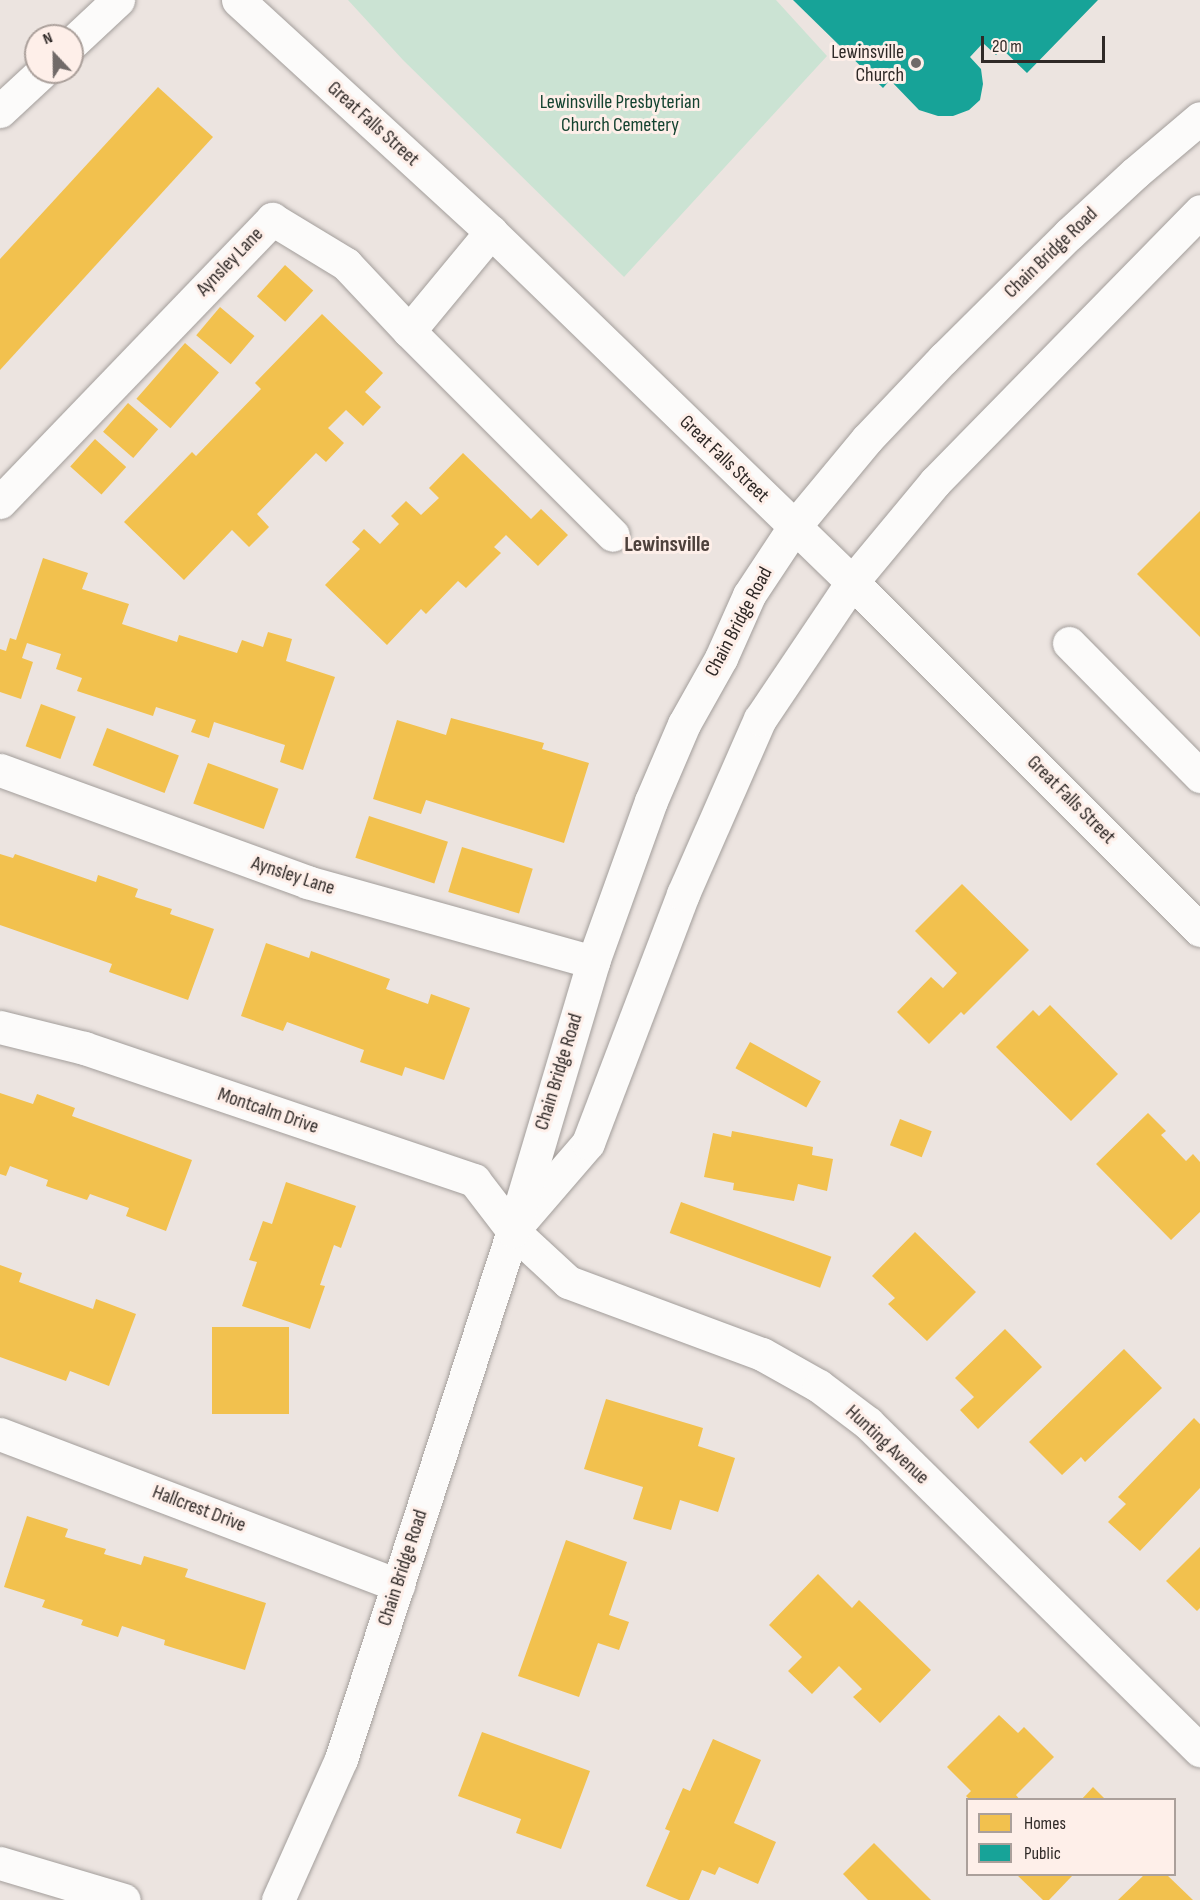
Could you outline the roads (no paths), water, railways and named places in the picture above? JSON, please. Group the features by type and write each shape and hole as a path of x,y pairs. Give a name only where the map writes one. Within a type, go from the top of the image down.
{"main road":[{"path":"84,32 118,0"},
{"name":"Great Falls Street","path":"238,0 491,232 852,582 1200,930"},
{"path":"0,111 29,84"},
{"name":"Chain Bridge Road","path":"278,1900 341,1759 513,1231 593,962 651,801 684,724 721,658 749,595 794,527 867,439 944,358 1077,226 1200,118"},
{"name":"Chain Bridge Road","path":"513,1231 588,1143 683,894 755,729 852,582 935,482 1200,211"},
{"name":"Aynsley Lane","path":"0,502 272,219 346,264 409,331"},
{"path":"491,232 409,331 613,535"},
{"path":"1069,644 1200,776"},
{"name":"Aynsley Lane","path":"0,770 307,882 593,962"},
{"name":"Montcalm Drive","path":"0,1027 84,1048 474,1180 513,1231"},
{"name":"Hunting Avenue","path":"513,1231 568,1282 762,1354 819,1386 868,1423 1200,1750"},
{"name":"Hallcrest Drive","path":"0,1434 398,1585"},
{"path":"0,1863 119,1898"}],"place":[{"name":"Lewinsville Church","path":"916,63"}],"district":[{"name":"Lewinsville","path":"667,545"}],"park label":[{"name":"Lewinsville Presbyterian Church Cemetery","path":"620,114"}]}
